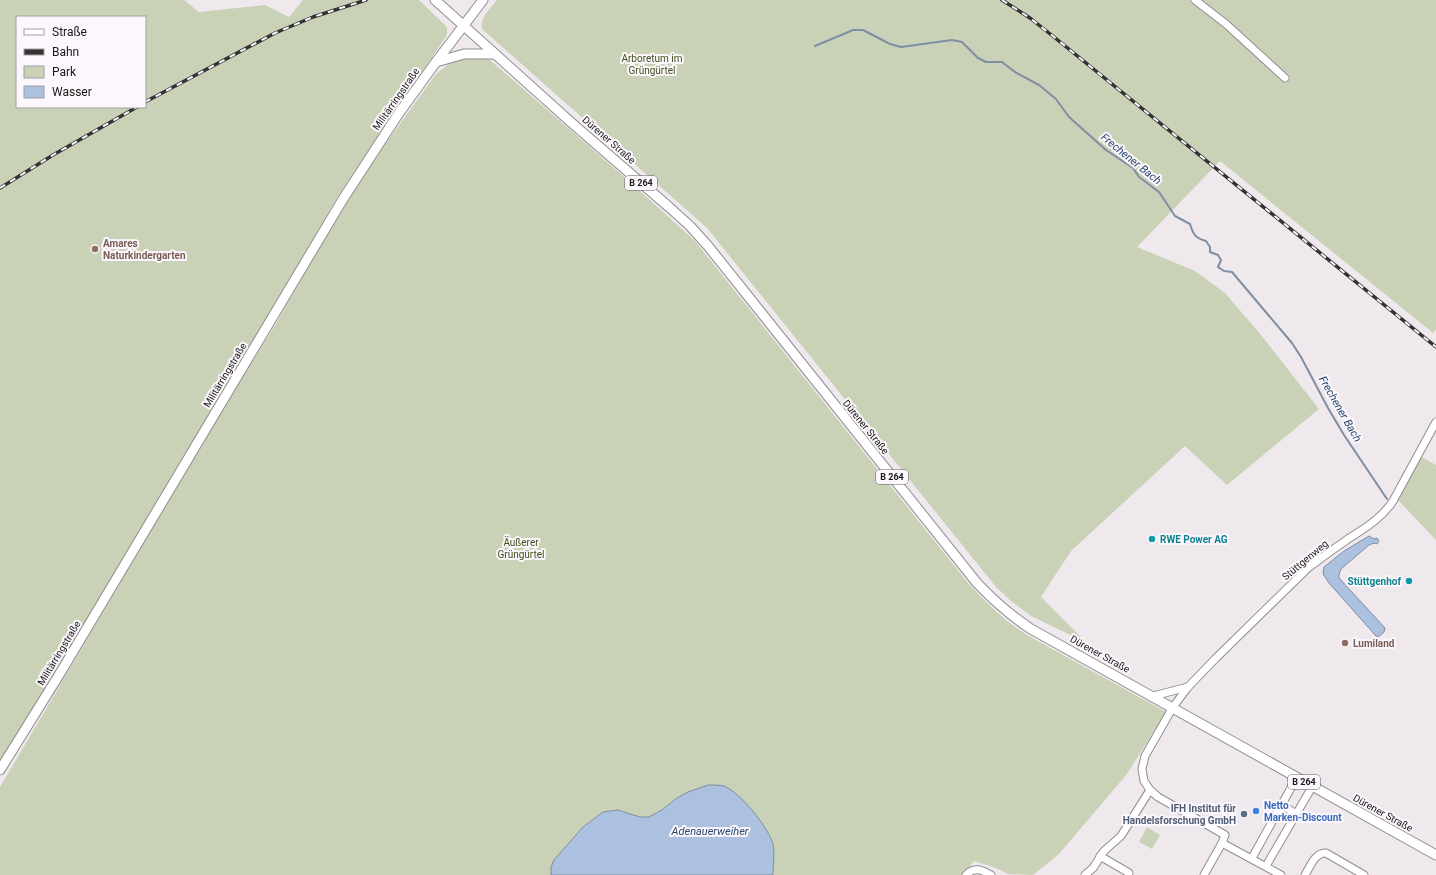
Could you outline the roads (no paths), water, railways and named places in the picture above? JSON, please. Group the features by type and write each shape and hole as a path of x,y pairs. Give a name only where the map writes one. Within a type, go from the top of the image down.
{"main road":[{"name":"Dürener Straße","path":"436,0 694,231 708,246 977,583 996,603 1031,629 1436,855"},
{"name":"Militärringstraße","path":"0,770 59,675 343,199 395,119 463,25 483,0"},
{"path":"436,62 464,54 495,54"}],"street":[{"path":"1195,0 1226,24 1285,78"},
{"name":"Stüttgenweg","path":"1150,790 1144,781 1142,769 1145,756 1173,707 1188,687 1308,568 1323,556 1374,522 1392,502 1436,422"},
{"path":"1153,696 1188,687"},
{"path":"1252,858 1297,777"},
{"path":"1266,866 1312,786"},
{"path":"1085,875 1093,868 1100,856 1122,836 1150,790 1158,797 1225,836 1204,875"},
{"path":"1282,805 1296,814"},
{"path":"1222,843 1281,875"},
{"path":"1306,875 1316,856 1322,853 1326,853 1364,875"},
{"path":"1100,856 1129,873"},
{"path":"966,875 973,869 978,869 991,875"}],"water":[{"path":"1369,536 1374,539 1377,538 1379,541 1377,544 1374,543 1369,545 1341,569 1339,578 1385,628 1384,632 1378,637 1329,583 1323,574 1324,567 1344,551"},
{"name":"Adenauerweiher","path":"708,785 724,786 731,790 746,803 760,820 773,844 773,875 551,875 551,867 554,860 583,827 603,812 618,810 640,817 649,817 688,792"}],"waterway":[{"name":"Frechener Bach","path":"815,46 853,30 863,30 890,44 901,47 952,40 962,42 978,58 986,62 1002,62 1015,72 1039,85 1056,99 1069,117 1106,150 1133,168 1139,177 1159,192 1175,216 1190,224 1195,235 1206,241 1210,247 1210,252 1218,255 1221,260 1218,267 1224,271 1232,272 1292,343 1344,435 1387,499"}],"railway":[{"path":"146,101 275,33 313,17 366,0"},
{"path":"1002,0 1030,18 1054,37 1436,347"},
{"path":"0,188 53,155 135,108"}],"place":[{"name":"Amares Naturkindergarten","path":"95,249"},
{"name":"RWE Power AG","path":"1152,539"},
{"name":"Stüttgenhof","path":"1409,581"},
{"name":"Lumiland","path":"1345,643"},
{"name":"Netto Marken-Discount","path":"1256,811"},
{"name":"IFH Institut für Handelsforschung GmbH","path":"1244,814"}],"park label":[{"name":"Arboretum im Grüngürtel","path":"652,64"},
{"name":"Äußerer Grüngürtel","path":"521,548"}]}
